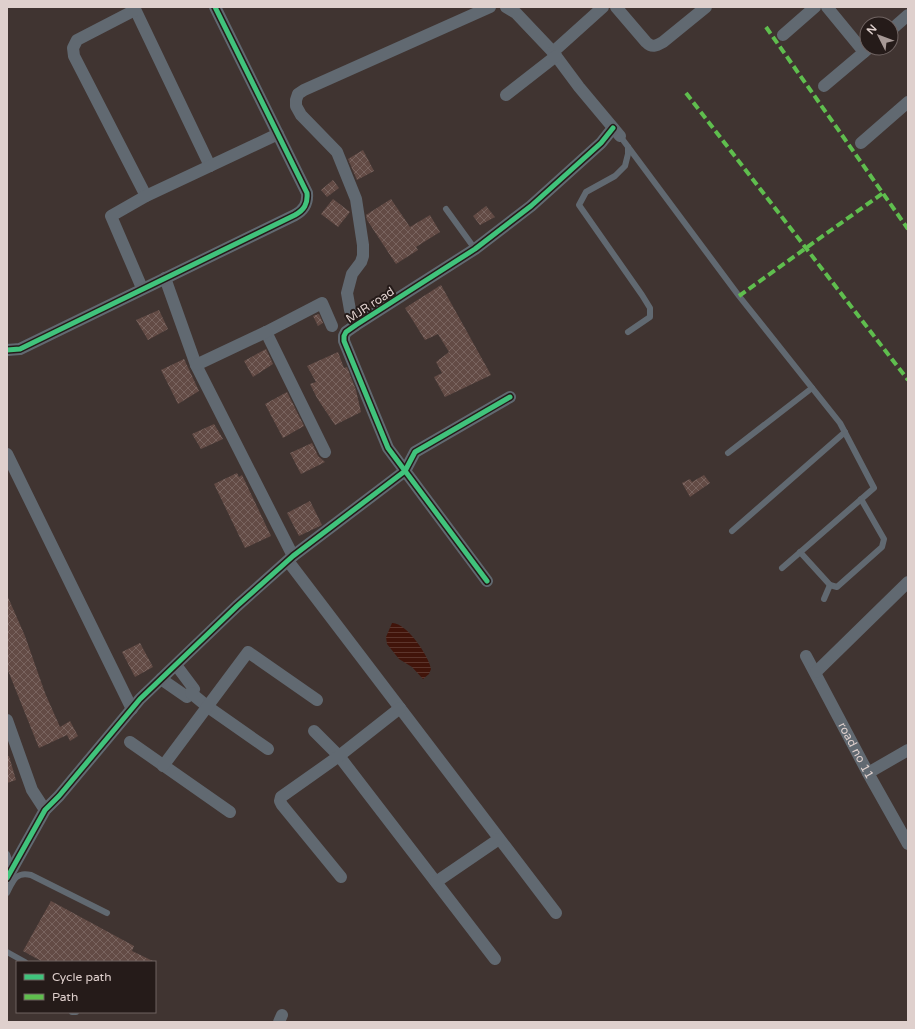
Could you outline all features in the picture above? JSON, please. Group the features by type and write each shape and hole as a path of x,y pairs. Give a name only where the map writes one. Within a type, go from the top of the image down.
{"street":[{"path":"7,350 20,348 301,211 306,206 307,193 215,7"},
{"path":"356,325 350,310 347,293 352,274 357,268 362,256 363,245 356,199 337,152 301,115 296,106 298,94 490,7"},
{"path":"506,7 516,13 554,54 616,132"},
{"path":"506,95 554,54 603,7"},
{"path":"616,7 651,46 655,46 662,42 706,7"},
{"path":"783,35 815,7"},
{"path":"827,7 859,41"},
{"path":"146,196 74,56 72,48 77,40 135,8 210,166"},
{"path":"899,23 908,15"},
{"path":"824,86 860,56"},
{"path":"861,143 908,102"},
{"name":"MJR road","path":"487,581 388,448 344,341 344,336 346,332 356,325 475,249 531,206 601,143 616,132"},
{"path":"142,288 111,216 146,196 278,134"},
{"path":"165,278 196,364 291,559 400,708 556,912"},
{"path":"196,364 266,332 322,303 332,326"},
{"path":"266,332 325,452"},
{"path":"10,873 45,810 132,709 237,606 291,559 405,471 415,452 510,397"},
{"path":"7,454 132,709"},
{"path":"816,672 908,582"},
{"path":"163,766 248,652 317,700"},
{"name":"road no 11","path":"806,656 816,672 836,715 908,844"},
{"path":"161,679 187,697 194,690 176,665"},
{"path":"191,693 208,707 268,749"},
{"path":"341,877 280,801 281,797 339,756 400,708"},
{"path":"7,720 32,790 45,810"},
{"path":"314,731 339,756 495,959"},
{"path":"130,742 230,812"},
{"path":"868,773 908,750"},
{"path":"436,882 499,839"}],"lane":[{"path":"616,132 739,296 840,423 874,488 782,568"},
{"path":"628,146 625,166 615,176 586,192 579,205 650,308 650,317 628,332"},
{"path":"446,209 475,249"},
{"path":"728,453 812,388"},
{"path":"732,531 845,432"},
{"path":"800,552 830,585 837,586 882,547 884,539 860,499"},
{"path":"824,600 830,585"},
{"path":"7,854 10,873"},
{"path":"7,892 13,880 18,875 24,873 31,875 107,913"},
{"path":"7,952 23,961"}],"shaded area":[{"path":"392,623 398,624 404,628 416,641 426,656 431,669 429,674 423,679 412,667 399,659 387,644 386,637"}],"building":[{"path":"363,150 374,171 357,180 348,159"},
{"path":"333,180 339,188 327,197 321,190"},
{"path":"333,199 350,212 338,227 321,214"},
{"path":"391,199 410,227 430,215 440,232 416,247 418,250 396,264 367,220 366,215"},
{"path":"486,206 495,217 480,225 473,216"},
{"path":"441,285 491,375 445,397 434,377 442,373 436,362 449,352 438,334 425,340 405,308"},
{"path":"159,310 168,329 148,340 136,320"},
{"path":"319,314 323,323 318,326 313,316"},
{"path":"266,349 273,364 253,377 244,361"},
{"path":"338,352 344,368 347,367 356,390 361,412 335,425 317,398 310,384 316,382 307,366"},
{"path":"184,359 199,391 178,404 161,370"},
{"path":"287,392 304,426 283,438 265,404"},
{"path":"214,424 223,439 201,449 192,434"},
{"path":"312,443 318,456 325,462 301,474 290,453"},
{"path":"237,473 239,477 242,475 271,536 245,548 214,484"},
{"path":"704,475 710,483 690,497 682,483 690,479 692,482"},
{"path":"310,501 322,525 299,536 287,513"},
{"path":"7,595 25,636 45,693 60,727 70,721 78,736 70,741 67,735 39,748 7,668"},
{"path":"140,643 153,667 135,677 122,652"},
{"path":"7,756 9,756 16,780 7,783"},
{"path":"51,901 134,946 132,951 153,961 41,961 23,951"}],"marked path":[{"path":"766,27 908,229"},
{"path":"686,93 908,380"},
{"path":"739,296 883,193"}],"cycle path":[{"path":"7,350 20,349 295,215 305,206 307,193 215,7"},
{"path":"487,581 388,448 344,341 344,336 346,332 356,325 475,249 531,206 601,143 613,128"},
{"path":"7,878 45,810 59,796 140,699 237,606 293,556 405,471 415,452 510,397"}]}
